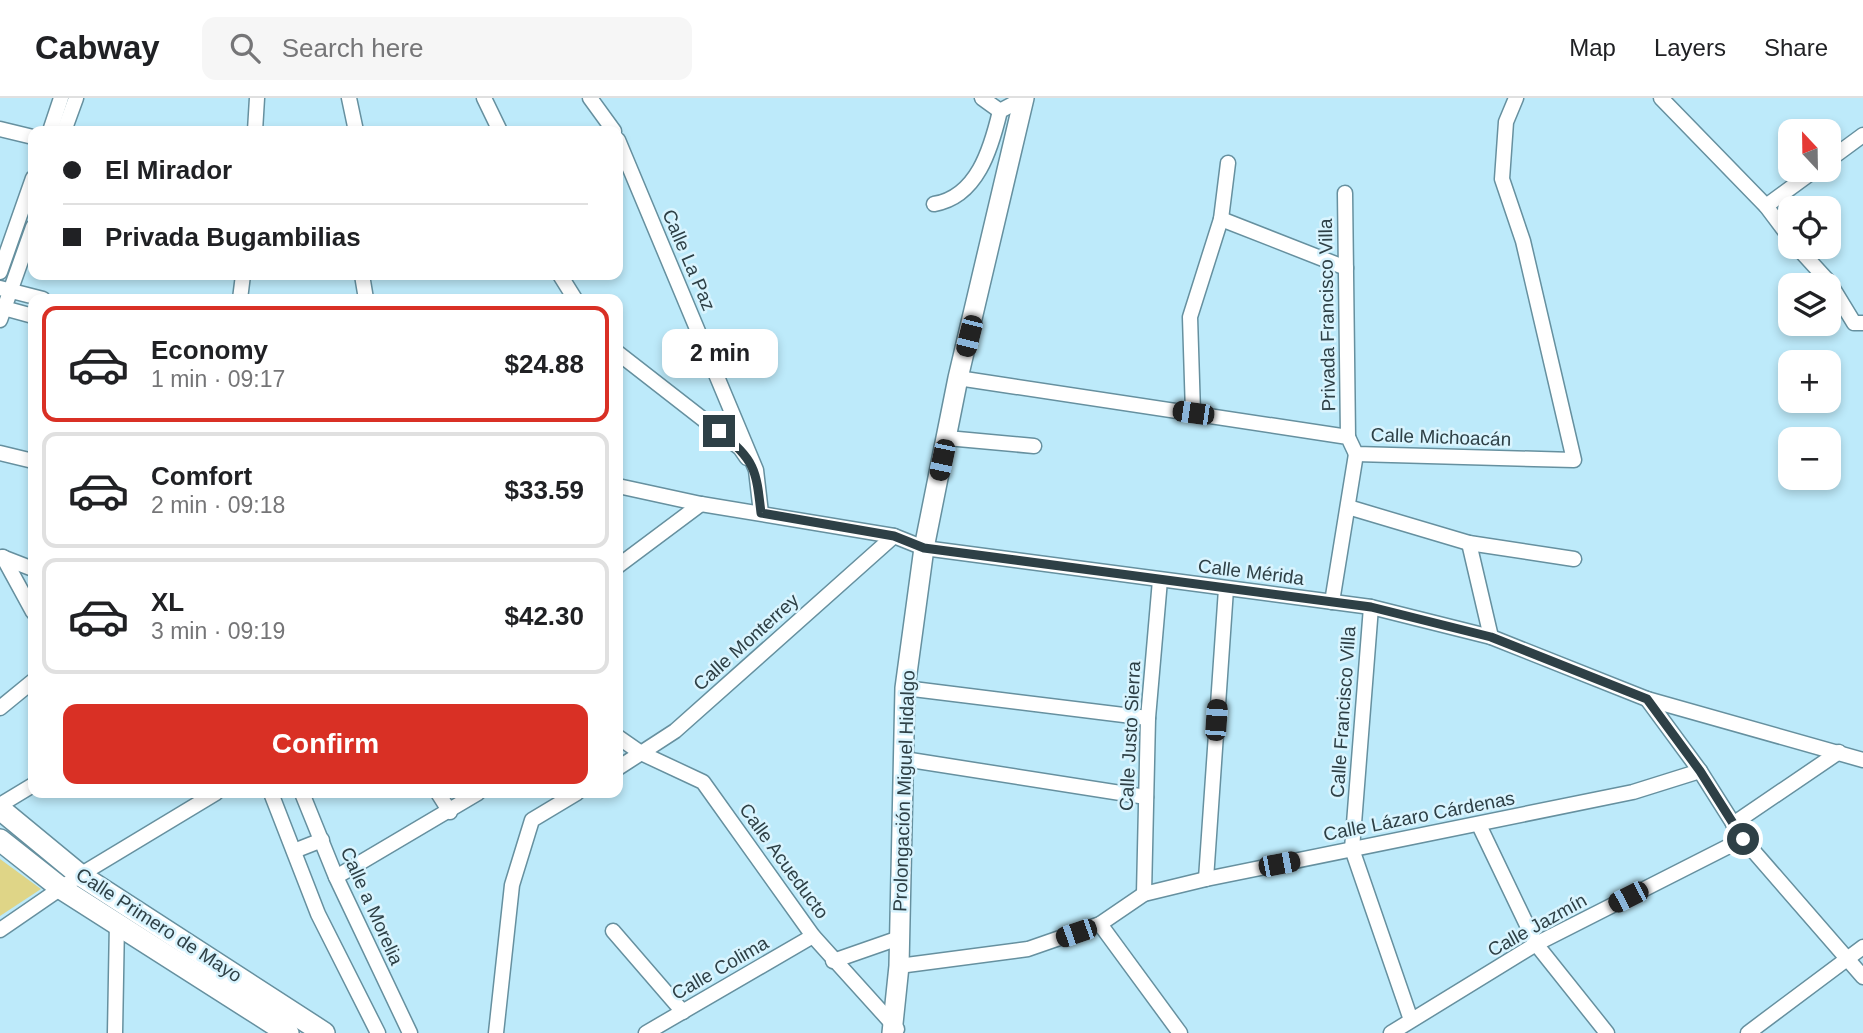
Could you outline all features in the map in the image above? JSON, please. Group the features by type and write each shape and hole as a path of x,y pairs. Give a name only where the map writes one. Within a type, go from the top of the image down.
{"main road":[{"name":"Calle Primero de Mayo","path":"0,807 80,875 174,947 288,1028 324,1033"},
{"name":"Calle Primero de Mayo","path":"0,840 62,888 117,922 174,947"}],"street":[{"path":"52,126 61,98"},
{"path":"66,126 76,98"},
{"path":"255,126 257,98"},
{"path":"349,98 355,126"},
{"path":"484,98 498,126"},
{"path":"590,98 610,126"},
{"path":"982,98 1000,111"},
{"path":"934,204 952,201 977,177 1000,111 1024,98"},
{"name":"Prolongación Miguel Hidalgo","path":"895,1030 899,966 905,688 924,548 958,378 1024,98"},
{"name":"Calle Michoacán","path":"958,378 1348,437 1356,454 1574,460 1523,241 1502,179 1506,122 1516,98"},
{"path":"1661,98 1766,206 1778,222"},
{"path":"0,129 28,136"},
{"path":"1841,151 1863,135"},
{"name":"Calle La Paz","path":"623,152 756,470 761,513"},
{"path":"1193,413 1190,317 1222,219 1228,163"},
{"path":"1766,206 1799,182"},
{"path":"0,272 28,192"},
{"name":"Privada Francisco Villa","path":"1345,192 1348,437"},
{"path":"1222,219 1346,268"},
{"path":"28,238 6,290 2,312 28,315"},
{"path":"1808,259 1829,282 1854,323 1863,323"},
{"path":"6,290 28,295"},
{"path":"623,357 740,448 756,470"},
{"path":"947,438 1034,446"},
{"path":"0,453 28,460"},
{"name":"Calle Francisco Villa","path":"1332,602 1356,454"},
{"name":"Calle Mérida","path":"623,487 701,504 894,536 924,548 1371,607 1491,637 1647,699 1863,760"},
{"path":"623,562 701,504"},
{"path":"1348,507 1469,543 1574,559"},
{"name":"Calle Monterrey","path":"623,765 675,731 894,536"},
{"path":"1469,543 1491,637"},
{"path":"1,558 28,567"},
{"path":"1,558 28,604"},
{"name":"Calle Justo Sierra","path":"1144,894 1148,718 1160,580"},
{"path":"1206,879 1226,589"},
{"name":"Calle Francisco Villa","path":"1371,607 1352,849 1411,1020"},
{"path":"0,708 28,685"},
{"path":"905,688 1148,718"},
{"path":"1647,699 1700,771 1743,839 1863,977"},
{"name":"Calle Acueducto","path":"623,740 641,753 703,782 813,936 895,1030"},
{"path":"1733,824 1839,752"},
{"path":"904,759 1146,797"},
{"name":"Calle Lázaro Cárdenas","path":"1144,894 1633,792 1700,771"},
{"path":"0,807 28,788"},
{"path":"0,930 80,875 208,798"},
{"path":"273,798 318,914 378,1033"},
{"name":"Calle a Morelia","path":"304,798 336,877 410,1033"},
{"path":"441,798 450,812"},
{"path":"336,877 471,798"},
{"path":"496,1033 512,885 532,820 568,798"},
{"path":"1479,825 1536,944 1607,1033"},
{"path":"294,851 322,839"},
{"name":"Calle Jazmín","path":"1391,1033 1536,944 1743,839"},
{"path":"899,966 1028,949 1100,924 1144,894"},
{"path":"115,1033 117,922"},
{"path":"1100,924 1180,1033"},
{"path":"613,931 683,1012"},
{"name":"Calle Colima","path":"646,1033 813,936"},
{"path":"833,961 899,938"},
{"path":"1748,1033 1863,947"}],"shaded area":[{"path":"0,859 41,889 0,916"}],"route":[{"path":"719,431 740,448 756,470 761,513 894,536 924,548 1371,607 1491,637 1647,699 1700,771 1743,839"}]}
